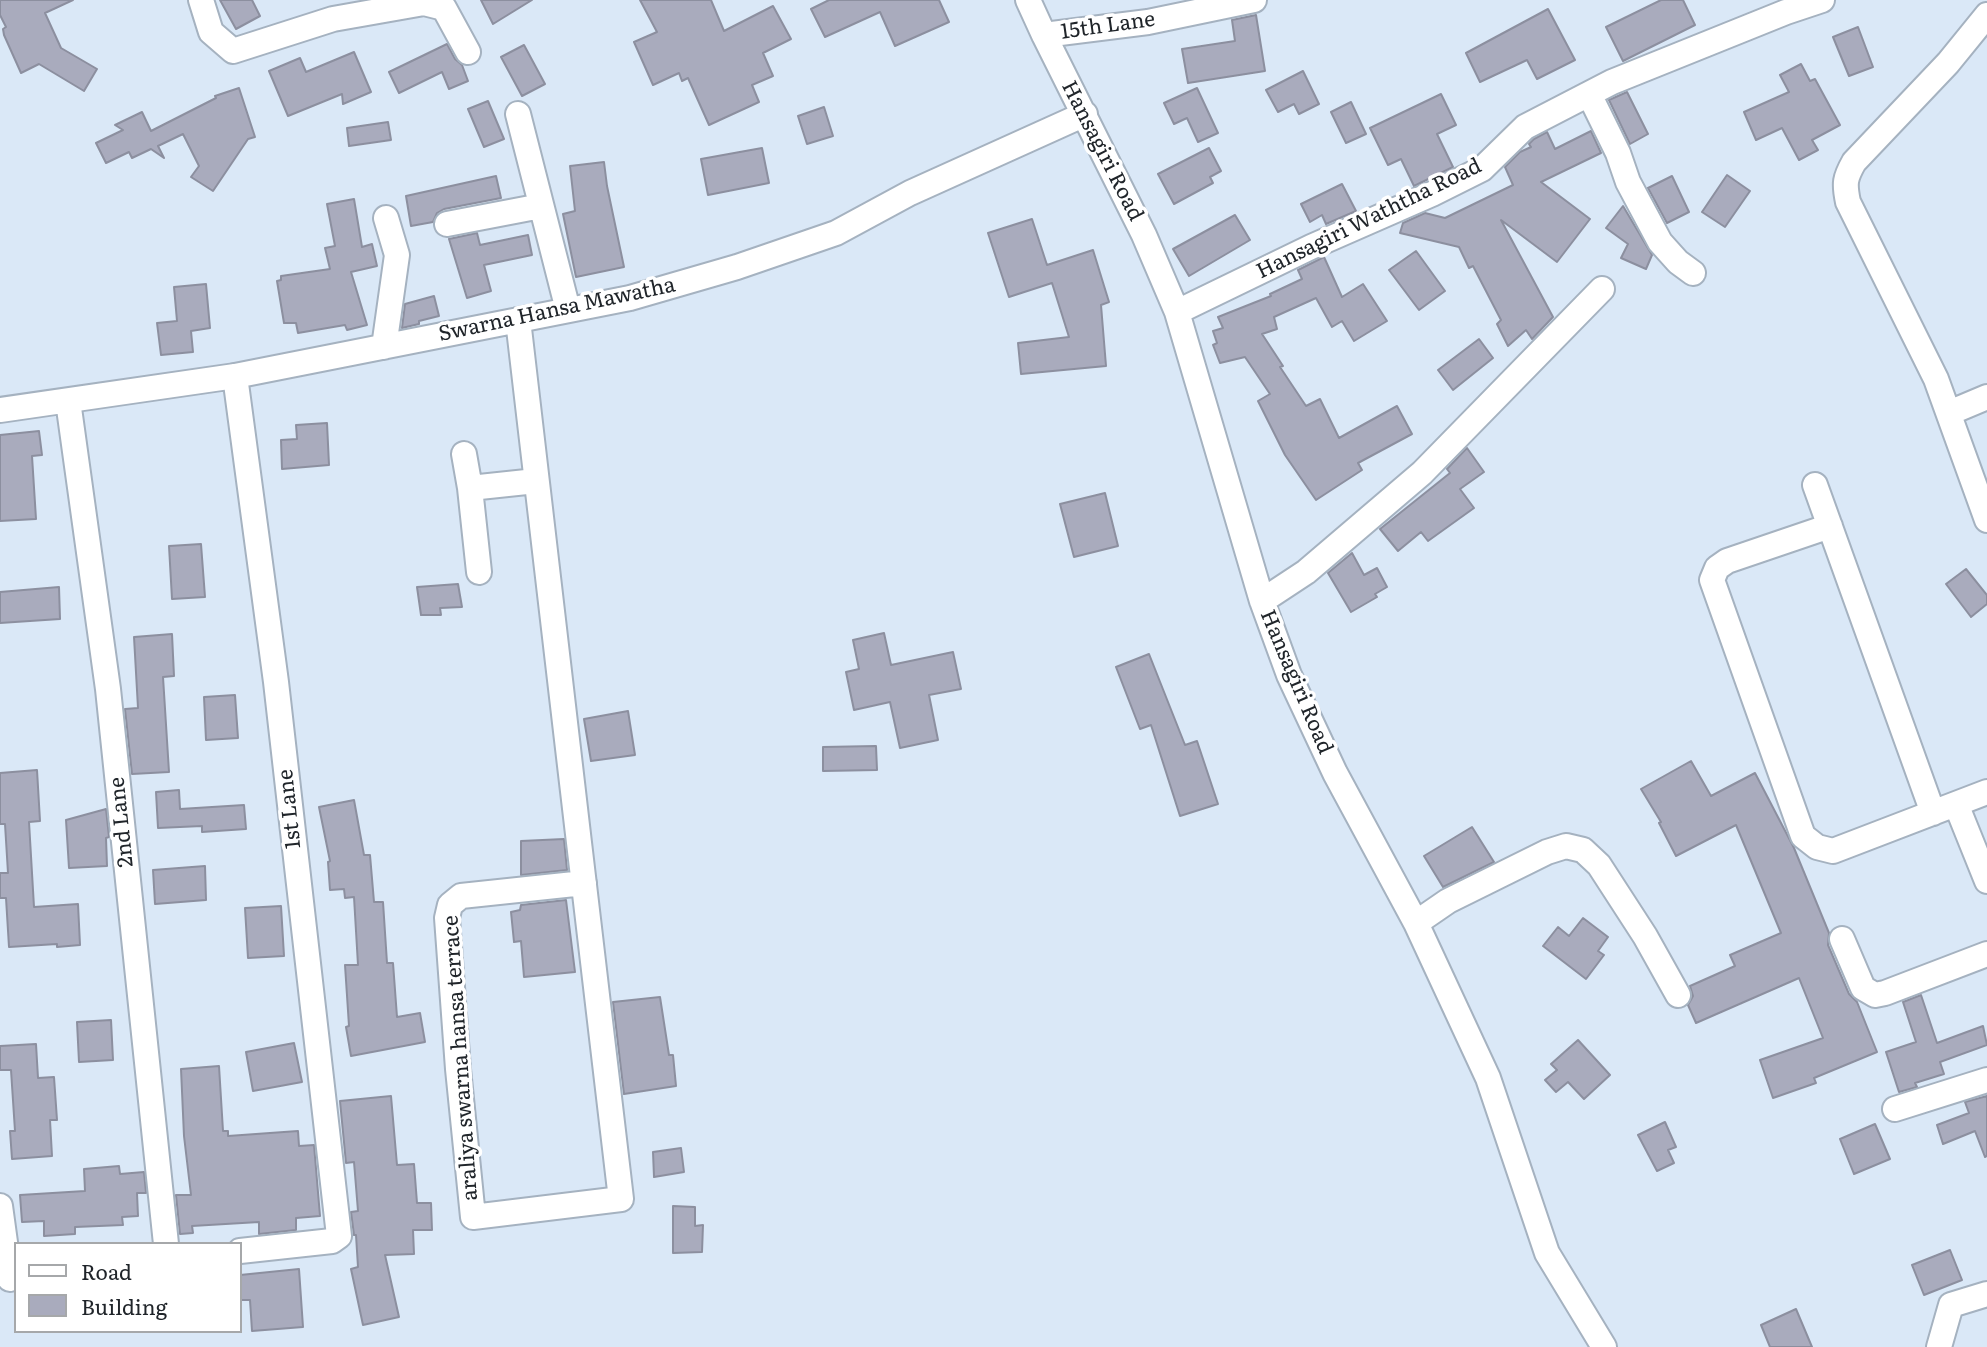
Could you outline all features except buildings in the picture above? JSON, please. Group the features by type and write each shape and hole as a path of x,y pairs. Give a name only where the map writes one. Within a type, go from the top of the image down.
{"street":[{"path":"201,0 211,32 233,51 333,19 424,3 444,8 468,52"},
{"name":"Hansagiri Road","path":"1028,0 1144,235 1177,312 1262,601 1289,675 1335,773 1416,923 1489,1079 1547,1252 1604,1347"},
{"name":"15th Lane","path":"1044,36 1148,22 1254,0"},
{"name":"Hansagiri Waththa Road","path":"1177,312 1482,169 1525,127 1612,82 1822,0"},
{"path":"1987,15 1948,63 1854,162 1845,177 1848,202 1906,316 1949,413 1987,520"},
{"path":"1589,94 1618,153 1628,182 1660,242 1693,274"},
{"path":"518,114 568,310"},
{"name":"Swarna Hansa Mawatha","path":"0,410 235,376 630,298 737,267 836,233 910,193 1085,114"},
{"path":"447,224 541,206"},
{"path":"384,347 397,255 386,218"},
{"path":"1262,601 1306,572 1422,473 1602,289"},
{"name":"araliya swarna hansa terrace","path":"518,320 536,481 584,883 621,1199 473,1217 448,932 450,905 461,897 584,883"},
{"name":"1st Lane","path":"235,376 276,682 339,1236 332,1241 242,1251"},
{"path":"1949,413 1987,397"},
{"name":"2nd Lane","path":"68,401 108,689 166,1242"},
{"path":"464,454 479,572"},
{"path":"470,488 536,481"},
{"path":"1815,485 1933,813"},
{"path":"1830,526 1727,561 1717,568 1712,580 1803,836 1817,848 1833,851 1987,792"},
{"path":"1956,804 1987,881"},
{"path":"1416,923 1448,901 1547,852 1566,846 1583,850 1599,864 1645,936 1678,995"},
{"path":"1842,939 1863,988 1875,995 1987,954"},
{"path":"1895,1109 1987,1080"},
{"path":"0,1206 9,1279"},
{"path":"1939,1347 1951,1305 1987,1294"}]}
